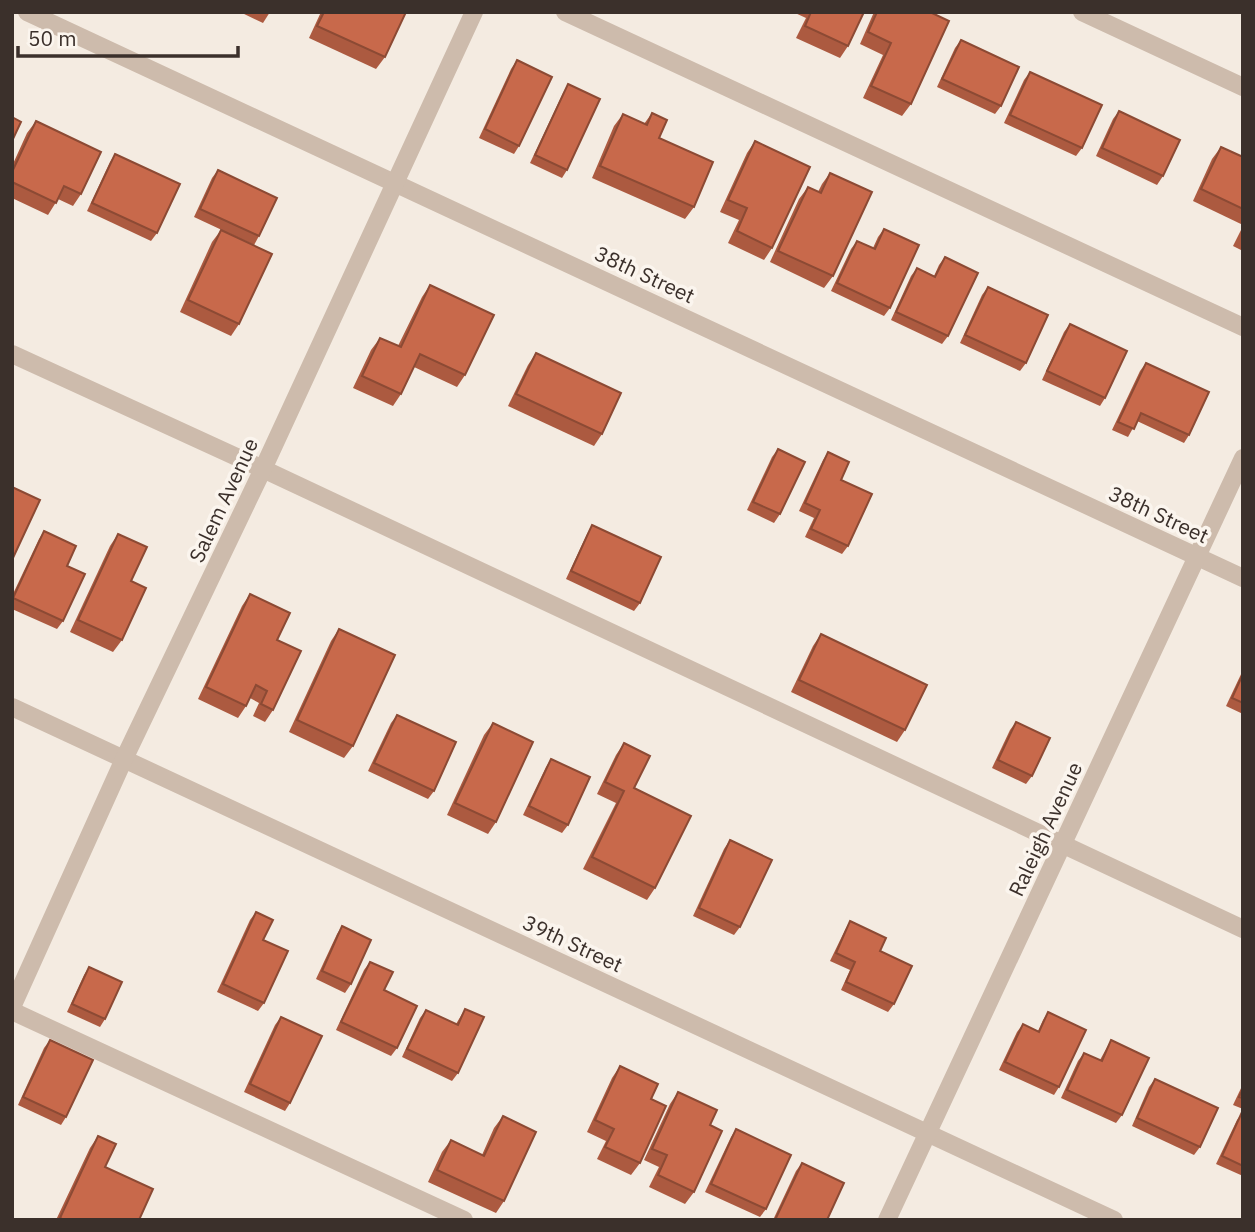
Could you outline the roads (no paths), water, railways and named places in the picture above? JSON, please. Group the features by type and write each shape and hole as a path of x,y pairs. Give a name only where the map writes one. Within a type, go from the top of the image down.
{"street":[{"name":"38th Street","path":"27,12 1243,578"},
{"name":"Salem Avenue","path":"12,1009 124,759 263,469 474,12"},
{"path":"565,12 1243,327"},
{"path":"1082,12 1243,87"},
{"path":"12,354 1243,929"},
{"name":"Raleigh Avenue","path":"887,1220 1243,457"},
{"name":"39th Street","path":"12,707 1114,1220"},
{"path":"12,1009 464,1220"}]}
